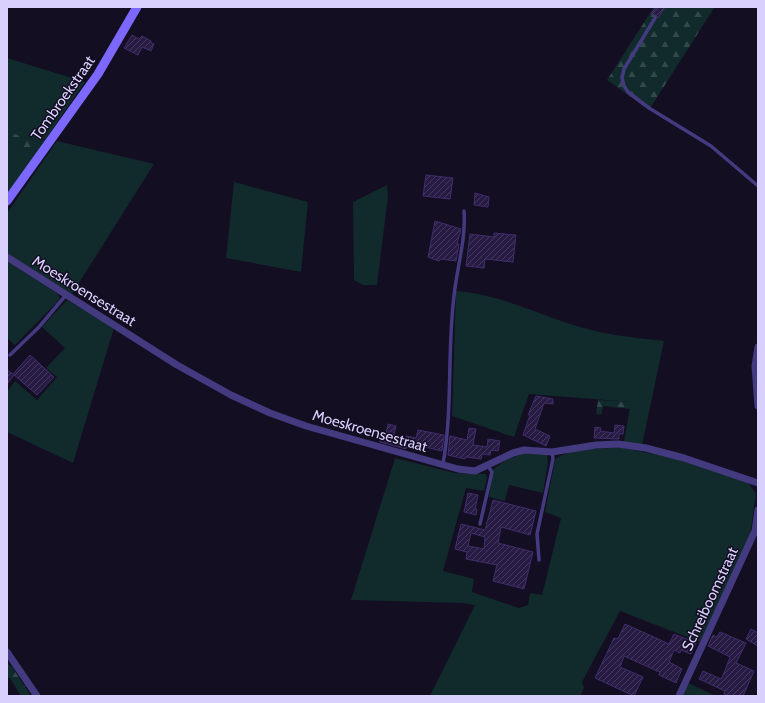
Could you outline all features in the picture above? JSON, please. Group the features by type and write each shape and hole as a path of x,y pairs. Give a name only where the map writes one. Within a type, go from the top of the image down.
{"street":[{"name":"Tombroekstraat","path":"7,201 100,70 137,7"},
{"name":"Moeskroensestraat","path":"7,257 177,365 231,395 270,413 306,426 443,465 475,471 488,466 513,452 524,450 552,452 596,445 618,444 639,447 684,458 758,483"},
{"path":"758,347 755,366 758,406"},
{"name":"Schreiboomstraat","path":"679,696 757,532 758,510"},
{"path":"7,652 37,696"}],"lane":[{"path":"655,18 624,69 622,78 624,86 638,100 711,146 758,186"},
{"path":"443,465 450,410 454,297 465,232 464,211"},
{"path":"10,355 39,327 66,295"},
{"path":"539,560 537,534 553,458 552,452"},
{"path":"480,524 492,472 488,466"}],"green space":[{"path":"654,7 714,8 649,110 607,80"},
{"path":"7,58 85,82 42,144 7,131"},
{"path":"7,131 42,144 37,152 7,142"},
{"path":"57,141 154,164 72,294 7,253 7,213"},
{"path":"7,142 37,152 7,194"},
{"path":"234,182 308,202 301,272 226,258"},
{"path":"387,185 388,196 377,285 363,285 354,280 353,202"},
{"path":"7,261 58,294 60,299 15,345 7,338"},
{"path":"456,291 488,296 590,330 622,336 664,341 642,445 624,442 631,402 529,394 514,437 452,416"},
{"path":"67,300 114,328 73,463 7,432 7,392 15,381 37,400 57,377 46,368 65,348 42,327"},
{"path":"598,400 631,402 630,409 603,406 601,415 596,414"},
{"path":"623,448 680,459 748,482 756,494 750,536 700,642 620,611 582,682 584,688 580,696 430,696 475,605 462,603 351,600 395,458 455,473 486,474 487,478 484,491 466,488 443,571 474,579 472,592 519,608 528,605 530,593 542,595 561,518 545,512 555,460 560,456 577,451"},
{"path":"525,453 547,455 548,462 543,493 509,485 505,501 489,497 493,469 508,459"},
{"path":"7,663 12,667 31,696 21,696 10,678 7,678"},
{"path":"688,683 716,696 682,696"}],"building":[{"path":"656,7 665,7 658,18 656,15 651,14"},
{"path":"132,35 139,39 142,36 151,41 151,43 154,44 151,51 142,47 138,55 124,48"},
{"path":"426,175 453,178 450,199 423,196"},
{"path":"475,193 489,197 488,207 474,205"},
{"path":"435,221 461,229 457,244 459,244 456,261 441,259 439,261 428,257"},
{"path":"494,233 516,235 513,262 485,259 484,268 466,266 470,234 494,237"},
{"path":"30,355 54,377 37,395 14,375 7,384 7,370 13,374"},
{"path":"536,396 553,399 553,404 544,403 535,429 550,436 546,446 523,435 530,415 528,415"},
{"path":"388,424 396,426 393,438 405,441 406,436 416,438 418,430 444,435 442,451 421,446 420,450 406,447 406,449 380,442 381,433 386,434"},
{"path":"615,425 624,426 623,434 619,434 619,439 594,438 595,427 601,428 600,431 614,433"},
{"path":"469,428 476,429 473,445 487,447 488,439 500,441 498,451 491,450 490,455 482,454 481,459 466,457 465,459 448,455 450,436 467,440"},
{"path":"468,493 478,495 475,509 477,509 476,515 464,512"},
{"path":"493,500 536,511 530,535 501,527 498,543 533,552 524,589 493,581 497,565 466,559 467,552 455,549 461,524 485,530","holes":["471,533 485,537 484,549 468,546"]},
{"path":"625,624 669,644 674,634 696,643 691,654 681,650 680,653 674,650 669,662 682,669 676,683 659,675 660,672 624,656 620,667 643,677 634,696 595,678 614,638 618,639"},
{"path":"751,629 758,633 758,646 746,639"},
{"path":"720,632 746,643 736,663 754,671 743,696 728,696 724,694 725,691 699,679 703,671 721,679 724,673 730,657 708,646 713,635 717,637"}]}
